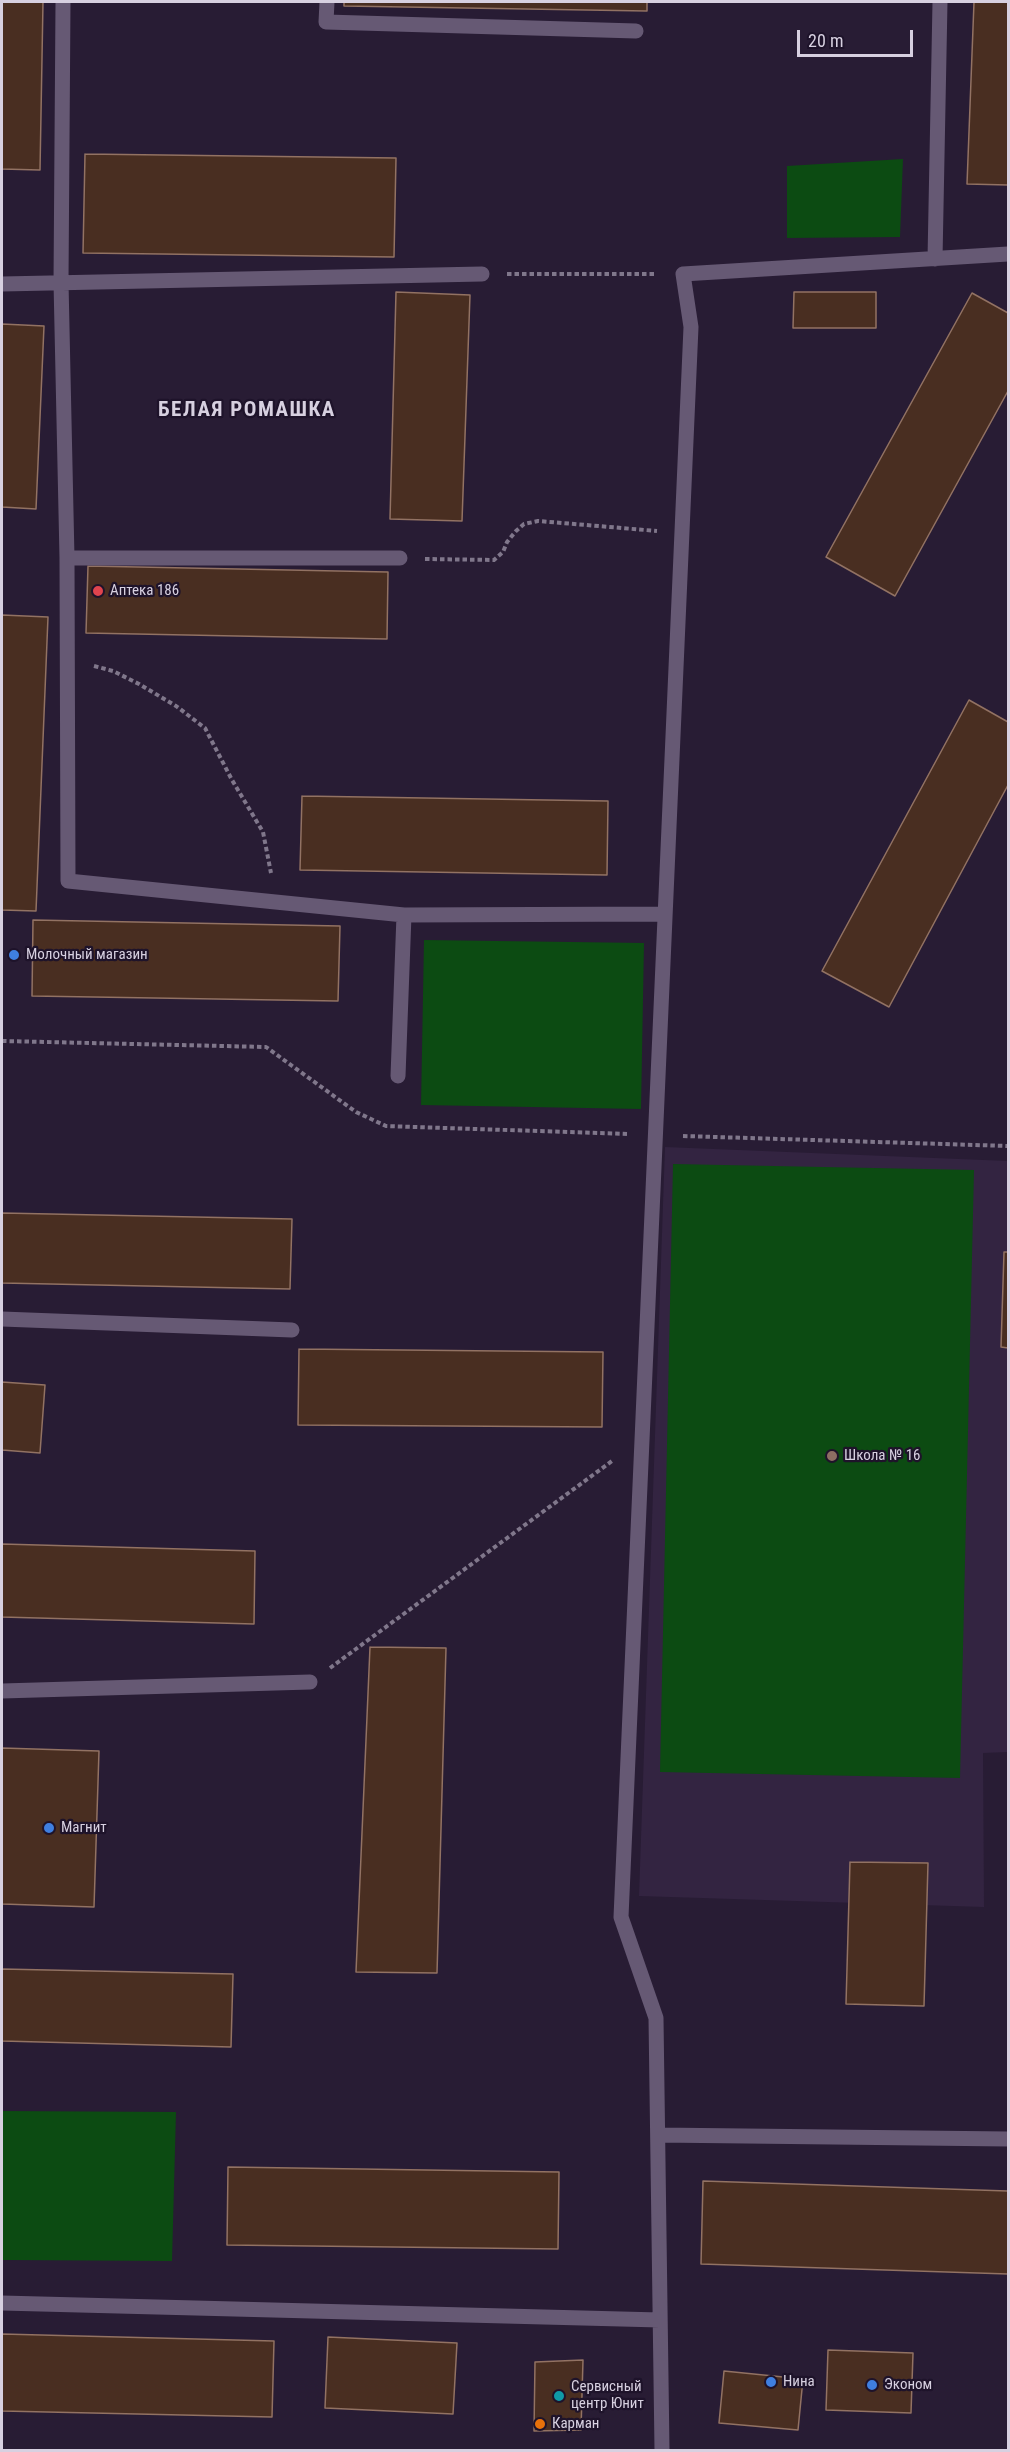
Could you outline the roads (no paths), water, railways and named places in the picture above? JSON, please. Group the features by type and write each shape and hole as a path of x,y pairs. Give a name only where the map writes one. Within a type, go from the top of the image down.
{"lane":[{"path":"63,2 61,282 67,558 68,881 404,915 665,914"},
{"path":"327,2 326,22 636,31"},
{"path":"934,259 940,2"},
{"path":"662,2451 656,2018 621,1917 691,327 683,274 1008,254"},
{"path":"2,284 482,274"},
{"path":"67,558 400,558"},
{"path":"398,1076 404,915"},
{"path":"2,1319 292,1330"},
{"path":"2,1691 310,1682"},
{"path":"658,2135 1008,2139"},
{"path":"2,2303 660,2320"}],"place":[{"name":"Аптека 186","path":"98,591"},
{"name":"Молочный магазин","path":"14,955"},
{"name":"Школа № 16","path":"832,1456"},
{"name":"Магнит","path":"49,1828"},
{"name":"Нина","path":"771,2382"},
{"name":"Эконом","path":"872,2385"},
{"name":"Сервисный центр Юнит","path":"559,2396"},
{"name":"Карман","path":"540,2424"}],"district":[{"name":"БЕЛАЯ РОМАШКА","path":"247,411"}]}
